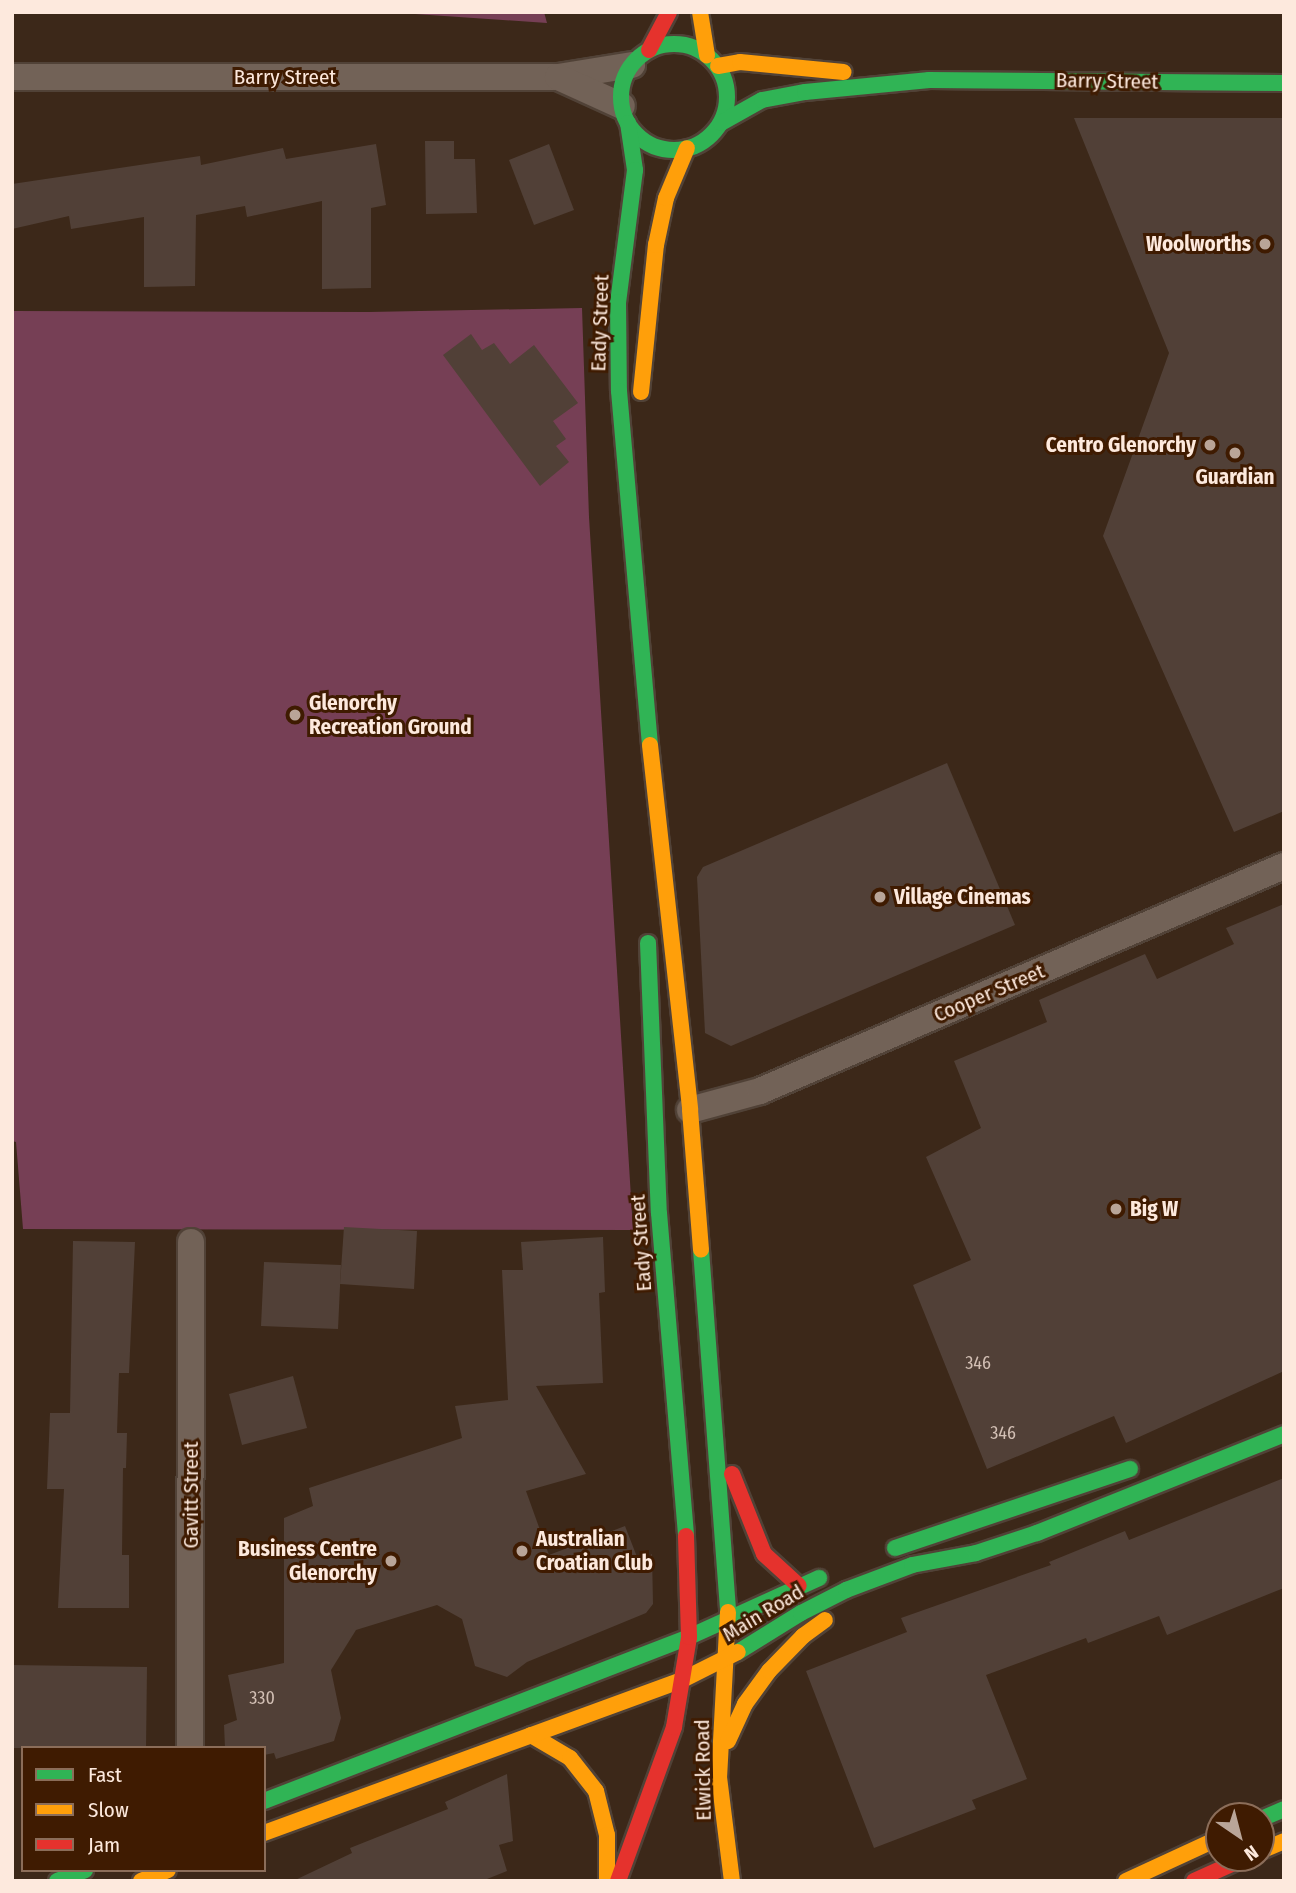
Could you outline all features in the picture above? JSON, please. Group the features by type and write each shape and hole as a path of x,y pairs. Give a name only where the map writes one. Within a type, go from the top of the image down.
{"main road":[{"path":"669,12 623,85 625,115 639,137 654,146 687,148 712,134 721,123 727,94 712,60 700,12"},
{"path":"641,58 678,44 712,60"},
{"name":"Barry Street","path":"712,60 929,80 1284,83"},
{"name":"Barry Street","path":"721,123 762,100 805,92 929,80"},
{"name":"Eady Street","path":"625,115 635,170 618,302 620,391 655,804 690,1110 728,1619 727,1659"},
{"path":"640,404 656,246 666,198 687,148"},
{"name":"Eady Street","path":"633,524 639,431"},
{"name":"Eady Street","path":"650,896 655,804"},
{"name":"Eady Street","path":"649,922 659,1213 686,1534 689,1637 684,1679"},
{"path":"713,1408 739,1496 755,1539 770,1562 799,1586"},
{"name":"Main Road","path":"266,1832 684,1679 727,1659 801,1613 846,1590 912,1565 976,1553 1107,1507 1284,1434"},
{"path":"881,1553 1145,1464"},
{"path":"719,1777 730,1735 745,1704 769,1671 803,1636 847,1607 976,1553"},
{"name":"Main Road","path":"266,1800 689,1637 837,1570"},
{"name":"Elwick Road","path":"727,1659 719,1777 732,1881"},
{"name":"Elwick Road","path":"618,1881 665,1757 684,1679"},
{"path":"531,1735 570,1758 596,1791 607,1835 607,1881"},
{"path":"1126,1881 1205,1844"},
{"path":"57,1881 80,1872"},
{"path":"141,1881 163,1872"},
{"path":"1194,1881 1214,1872"}],"street":[{"name":"Barry Street","path":"12,77 558,77 641,58"},
{"name":"Barry Street","path":"558,77 625,115"},
{"name":"Cooper Street","path":"690,1110 760,1091 1284,866"},
{"name":"Gavitt Street","path":"190,1746 191,1242"}],"shaded area":[{"path":"544,12 547,23 415,14"},
{"name":"Glenorchy Recreation Ground","path":"582,308 589,517 633,1230 23,1229 16,1142 12,1141 12,311 369,312"}],"building":[{"name":"Centro Glenorchy","path":"1074,118 1284,118 1284,811 1234,832 1103,536 1169,353"},
{"path":"425,141 454,141 454,159 475,159 477,213 426,214"},
{"path":"376,144 386,205 371,208 371,288 322,289 322,201 247,217 245,206 196,215 195,286 144,287 144,217 71,229 69,216 12,229 12,184 200,156 201,165 283,148 286,159"},
{"path":"549,144 574,210 534,225 509,160"},
{"path":"471,334 482,350 494,343 510,364 534,345 578,403 553,421 566,439 556,446 569,462 540,486 443,355"},
{"name":"Village Cinemas","path":"947,763 1015,925 731,1046 705,1033 697,877 703,867"},
{"name":"Big W","path":"1284,904 1284,1371 1126,1443 1114,1416 987,1469 913,1285 971,1260 926,1157 981,1128 954,1061 1047,1022 1039,1000 1145,954 1157,979 1234,944 1226,928"},
{"path":"344,1227 417,1231 414,1289 340,1284"},
{"path":"603,1237 605,1292 599,1293 603,1383 536,1386 586,1474 526,1491 549,1555 625,1526 639,1562 652,1554 653,1604 646,1613 527,1662 507,1677 475,1666 462,1619 437,1605 356,1630 331,1670 341,1718 334,1741 276,1759 274,1753 266,1755 266,1746 225,1746 224,1725 237,1720 228,1675 284,1663 284,1518 313,1506 309,1488 462,1438 455,1406 508,1400 502,1270 523,1270 521,1242"},
{"path":"73,1241 135,1242 129,1373 119,1373 117,1433 127,1433 126,1468 123,1468 122,1555 129,1555 129,1608 58,1608 64,1489 47,1489 50,1413 70,1413"},
{"path":"264,1262 341,1265 338,1329 261,1326"},
{"path":"293,1376 307,1428 242,1445 229,1394"},
{"path":"1284,1478 1284,1588 1167,1635 1159,1616 1088,1643 1086,1638 986,1675 1027,1779 972,1800 976,1809 874,1848 806,1671 907,1632 901,1618 1051,1565 1049,1562 1125,1531 1129,1540"},
{"path":"12,1665 147,1667 146,1746 12,1748"},
{"path":"507,1774 513,1841 499,1845 507,1871 482,1881 293,1881 352,1853 350,1848 448,1809 445,1802"}],"traffic: fast":[{"path":"674,44 694,48 711,60 723,77 727,97 723,117 711,134 694,146 674,150 654,146 637,134 625,117 621,97 625,77 637,60 654,48 674,44"},
{"path":"721,123 762,100 805,92 929,80 1284,83"},
{"path":"628,123 635,170 618,302 619,391 650,745"},
{"path":"648,943 659,1213 686,1536"},
{"path":"701,1250 728,1612"},
{"path":"738,1652 801,1613 846,1590 912,1565 976,1553 1037,1533 1284,1434"},
{"path":"895,1548 1130,1469"},
{"path":"266,1800 689,1637 819,1578"},
{"path":"1275,1813 1284,1809"},
{"path":"57,1881 80,1872"}],"traffic: slow":[{"path":"700,12 707,55"},
{"path":"718,66 740,62 844,72"},
{"path":"641,392 656,245 666,198 687,148"},
{"path":"650,745 690,1110 701,1250"},
{"path":"728,1612 719,1777 732,1881"},
{"path":"728,1741 745,1704 769,1671 803,1636 825,1620"},
{"path":"266,1832 684,1679 738,1652"},
{"path":"531,1735 570,1758 596,1791 607,1835 607,1881"},
{"path":"1275,1845 1284,1841"},
{"path":"1126,1881 1205,1844"},
{"path":"141,1881 163,1872"}],"traffic: jam":[{"path":"649,50 669,12"},
{"path":"732,1474 764,1554 799,1586"},
{"path":"618,1881 674,1727 689,1637 686,1536"},
{"path":"1194,1881 1214,1872"}],"place":[{"name":"Woolworths","path":"1265,244"},
{"name":"Centro Glenorchy","path":"1210,445"},
{"name":"Guardian","path":"1235,453"},
{"name":"Glenorchy Recreation Ground","path":"295,715"},
{"name":"Village Cinemas","path":"880,897"},
{"name":"Big W","path":"1116,1209"},
{"name":"Australian Croatian Club","path":"522,1551"},
{"name":"Business Centre Glenorchy","path":"391,1561"}]}
